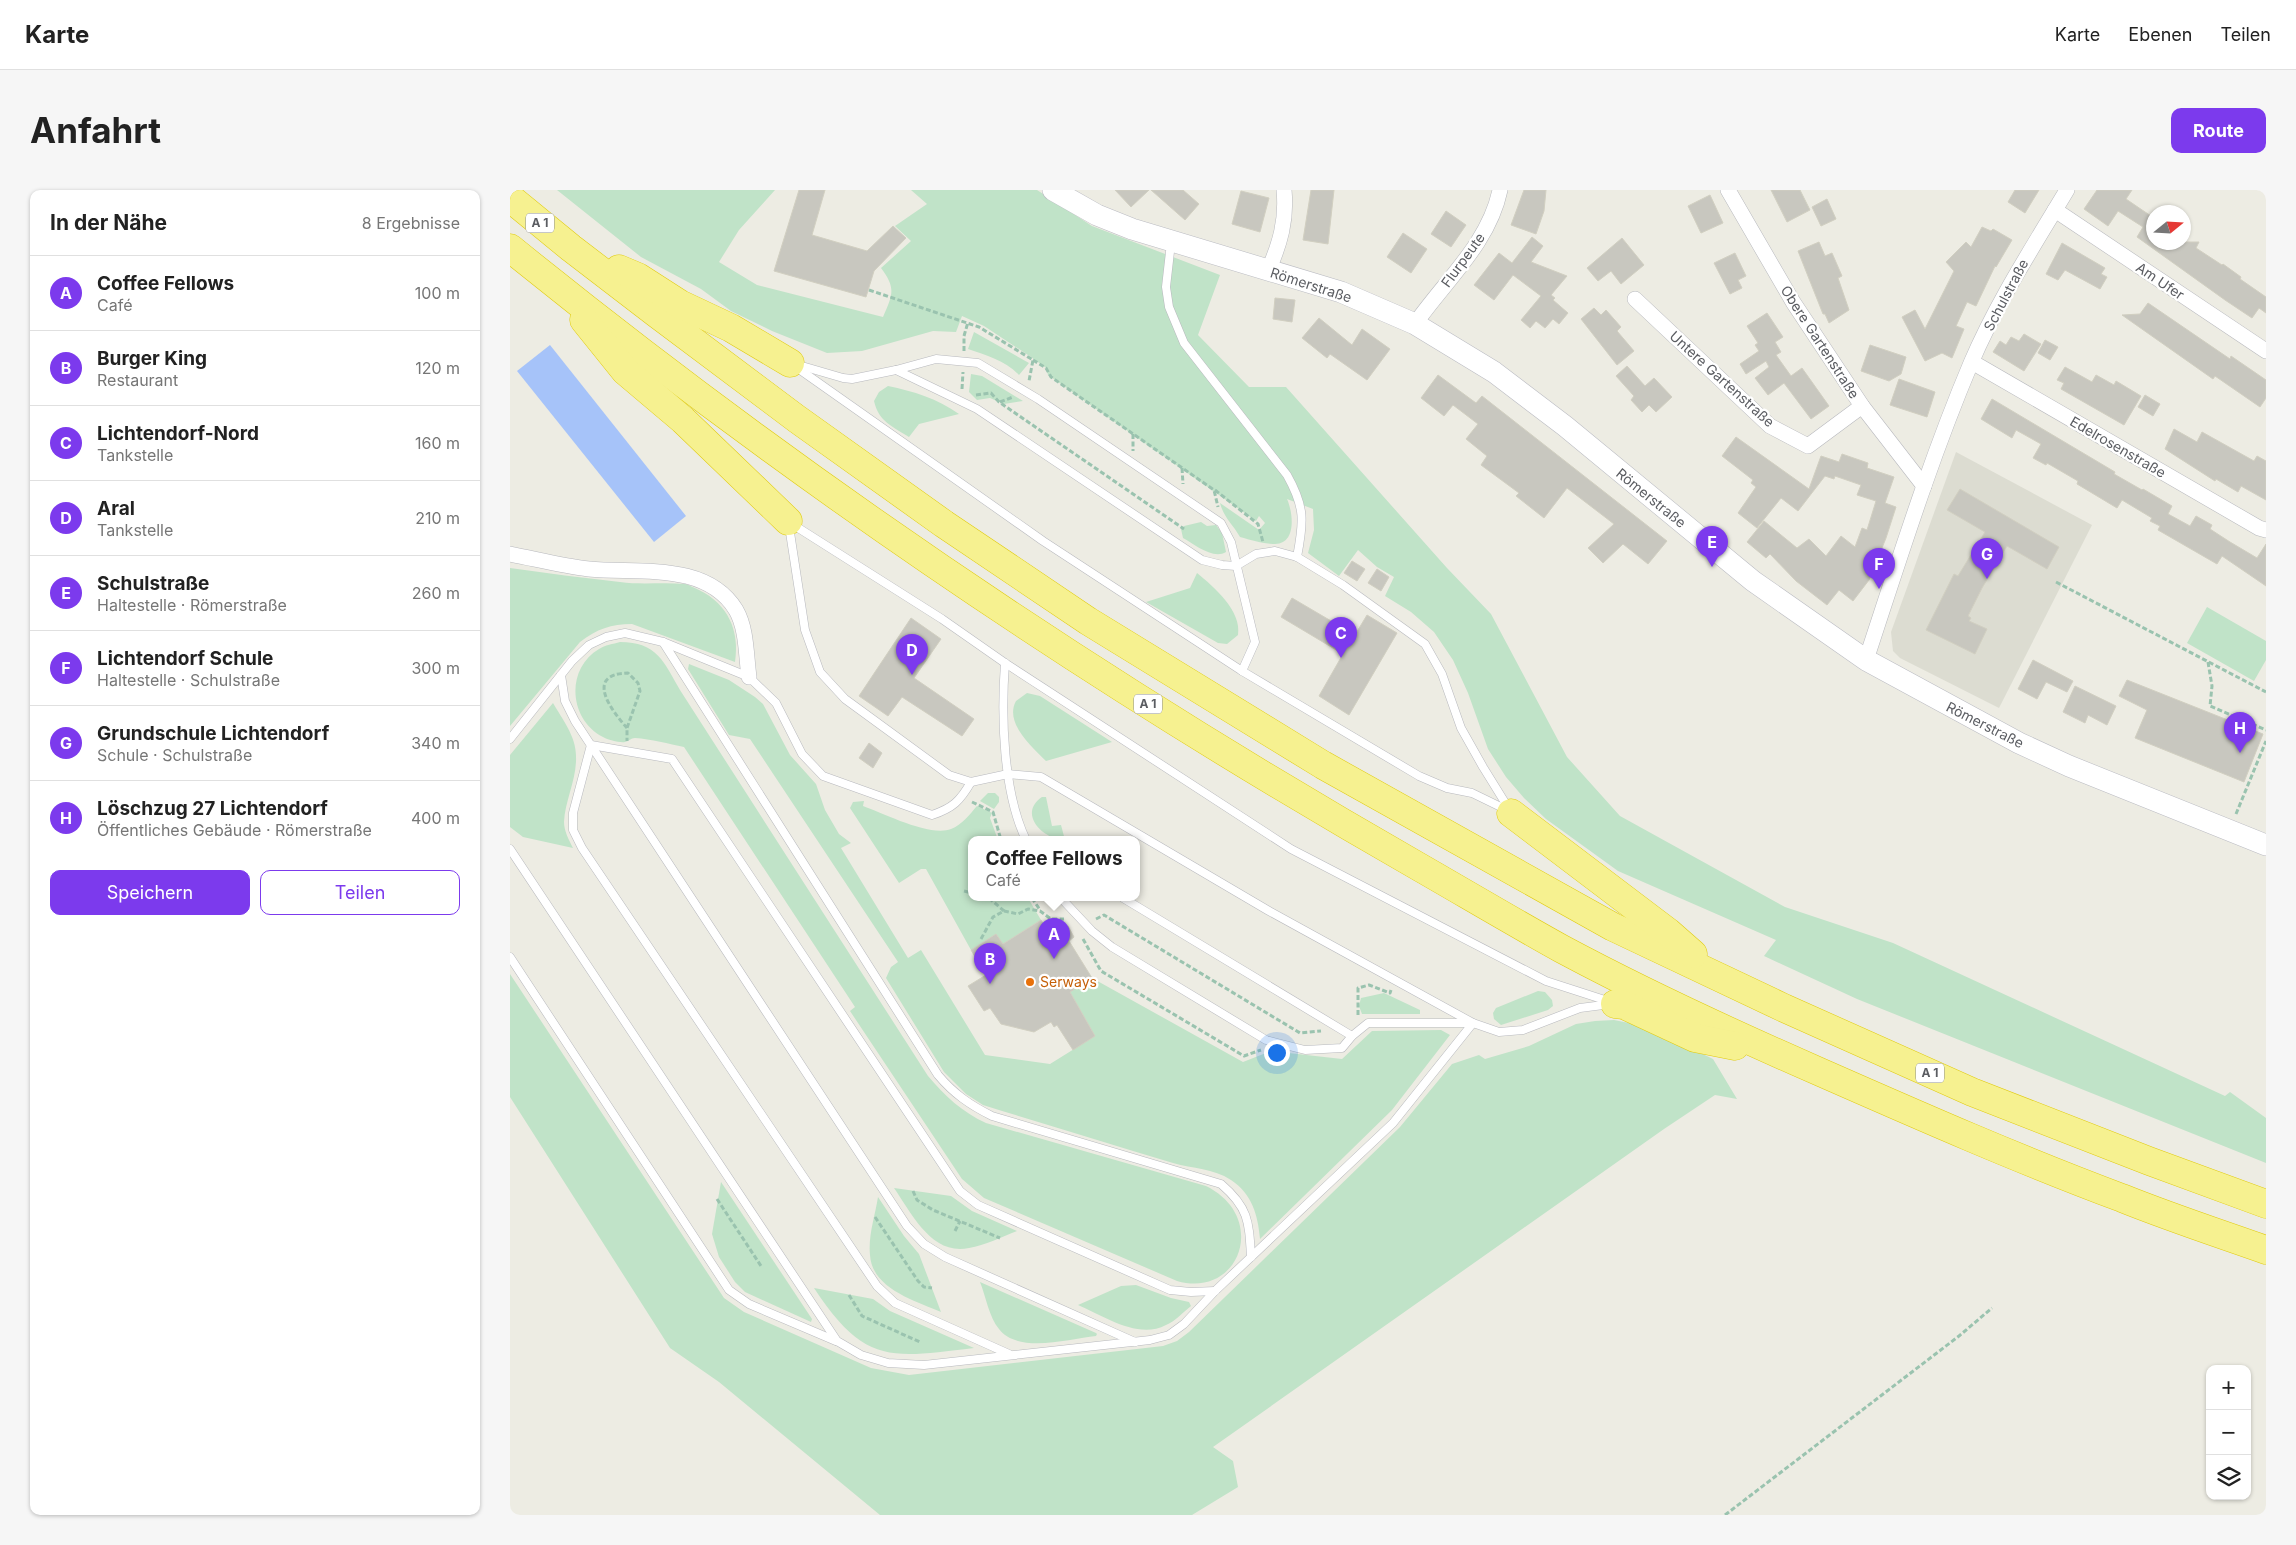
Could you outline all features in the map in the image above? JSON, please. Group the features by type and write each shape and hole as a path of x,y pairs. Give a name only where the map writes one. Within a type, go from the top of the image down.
{"highway":[{"name":"A 1","path":"510,198 570,248 805,424 944,524 1088,621 1323,765 1613,927 1716,974 1784,1008 1972,1092 2149,1162 2266,1204"},
{"name":"A 1","path":"510,248 558,287 773,449 916,552 1170,719 1301,800 1563,950 1693,1014 1956,1132 2122,1199 2266,1250"},
{"path":"570,248 638,277 680,304 731,328 790,363"},
{"path":"558,287 625,371 683,420 788,521"},
{"path":"1512,812 1668,932 1716,974"},
{"path":"1615,1004 1624,1005 1695,1038 1780,1054"}],"street":[{"name":"Römerstraße","path":"1053,190 1097,215 1171,243 1341,292 1414,324 1494,372 1565,426 1753,582 1866,660 2019,743 2070,766 2266,845"},
{"path":"1268,271 1280,243 1286,212 1284,190"},
{"name":"Flurpeute","path":"1414,324 1462,263 1487,227 1500,190"},
{"name":"Obere Gartenstraße","path":"1728,190 1793,302 1862,406 1924,486"},
{"name":"Schulstraße","path":"1866,660 1924,486 1972,362 2008,289 2066,190"},
{"name":"Am Ufer","path":"2055,210 2266,351"},
{"name":"Untere Gartenstraße","path":"1635,299 1770,426 1808,446 1862,406"},
{"name":"Edelrosenstraße","path":"1972,362 2259,528 2266,530"},
{"path":"510,554 588,568 686,575 708,584 719,590 736,611 744,637 749,677"}],"lane":[{"path":"1171,243 1166,287 1169,307 1184,343 1287,475 1297,493 1302,510 1297,557"},
{"path":"790,363 852,379 936,359 978,363 1026,392 1221,523 1231,542 1255,642 1242,671"},
{"path":"790,363 1043,541 1242,671 1419,776 1447,788 1472,792 1512,812"},
{"path":"896,370 977,409 1202,560 1236,566 1256,554 1275,551 1297,557 1343,584 1425,644 1442,674 1461,728 1483,768 1512,812"},
{"path":"788,521 942,619 1005,663 1291,849 1546,981 1615,1004"},
{"path":"788,521 805,630 820,672 845,699 949,775 970,782 1008,774 1041,777 1269,911 1473,1023 1500,1032 1523,1030 1580,1008 1615,1004"},
{"path":"510,739 560,675 589,645 606,637 625,633 663,642 749,677 776,703 802,754 824,776 932,815 949,809 962,797 970,782"},
{"path":"663,642 933,1067 953,1092 971,1106 992,1116 1221,1184 1238,1198 1249,1223 1251,1257"},
{"path":"1005,663 1002,704 1008,774 1025,836"},
{"path":"560,675 565,701 575,721 907,1226 924,1244 945,1257 1135,1342"},
{"path":"591,745 672,759 960,1191 978,1205 1170,1290 1190,1292 1215,1291"},
{"path":"591,745 573,814 572,830 582,848 877,1286 895,1303 1009,1354"},
{"path":"510,848 837,1341"},
{"path":"1064,901 1085,924 1131,959 1273,1043 1306,1050 1342,1048 1352,1036 1368,1023 1473,1023"},
{"path":"1128,901 1352,1036"},
{"path":"510,957 729,1290 749,1304 837,1341 861,1355 888,1363 924,1365 1009,1354 1135,1342 1169,1335 1184,1324 1215,1291 1393,1123 1473,1023"}],"path":[{"path":"869,290 968,322 1046,368 1051,377 1214,490 1258,524 1265,553"},
{"path":"964,336 968,322"},
{"path":"999,402 1026,392 1033,360"},
{"path":"964,361 962,402 976,395 991,393 999,402 1184,529"},
{"path":"1214,490 1221,523"},
{"path":"2056,582 2266,692"},
{"path":"2208,662 2212,686 2210,706 2266,730"},
{"path":"627,728 615,714 604,694 605,684 609,677 616,674 628,673 638,683 640,691 627,728 628,752"},
{"path":"2229,831 2266,741"},
{"path":"962,797 993,812 1000,836"},
{"path":"964,891 968,892"},
{"path":"992,901 1004,911 1018,914 1028,909 1040,911"},
{"path":"1034,901 1040,911 1051,919 1068,920"},
{"path":"981,939 993,918 1004,911"},
{"path":"1085,924 1104,915 1300,1033 1339,1029"},
{"path":"1079,934 1101,971 1244,1056 1249,1056 1273,1043"},
{"path":"1360,1029 1358,988 1369,985 1390,993 1397,981"},
{"path":"913,1191 917,1200 923,1205 1000,1238"},
{"path":"717,1199 761,1266"},
{"path":"875,1217 918,1281 924,1287 932,1288"},
{"path":"955,1231 960,1221"},
{"path":"849,1295 862,1316 920,1342"},
{"path":"1725,1515 1959,1336 1992,1308"}],"shaded area":[{"path":"1956,452 2092,525 1999,708 1900,658 1893,651 1891,632"}],"green space":[{"path":"557,190 775,190 739,230 719,262 757,285 883,317 891,297 891,286 881,268 911,241 895,226 927,204 911,190 1037,190 1092,226 1220,275 1198,335 1249,387 1286,387 1447,568 1491,614 1567,757 1620,816 1785,907 1893,943 2225,1096 2230,1092 2266,1118 2266,1163 1857,999 1764,956 1776,940 1618,871 1546,819 1506,777 1488,749 1468,693 1453,660 1434,632 1411,612 1385,596 1394,577 1377,567 1358,550 1339,576 1308,553 1314,530 1313,509 1287,499 1291,512 1292,526 1287,539 1282,543 1258,542 1240,537 1226,517 1220,503 1259,530 1265,523 1259,516 1256,521 1048,375 1046,368 984,326 962,316 956,332 933,331 862,351 827,353 772,331 731,311 701,289 641,257"},
{"path":"974,332 1029,363 1019,375 1002,362 968,349"},
{"path":"971,374 982,376 1023,401 1004,404 990,398 977,400 969,392"},
{"path":"888,386 925,396 959,414 919,424 909,437 887,423 876,408 874,401 879,392"},
{"path":"1201,522 1207,526 1216,525 1222,533 1226,552 1221,554 1210,553 1183,538 1181,529 1184,526"},
{"path":"510,568 628,583 677,583 689,585 718,603 730,620 736,640 735,662 632,624 611,626 592,634 580,642 510,726"},
{"path":"1197,573 1218,592 1236,617 1238,635 1227,644 1218,643 1146,602 1190,588"},
{"path":"2207,607 2266,641 2266,660 2254,681 2187,643"},
{"path":"620,642 643,646 651,650 664,663 928,1076 941,1090 962,1109 986,1123 1206,1186 1225,1200 1237,1216 1241,1234 1239,1252 1230,1267 1217,1278 1199,1283 1177,1281 984,1198 962,1179 850,1011 855,1007 684,747 654,740 634,738 626,742 617,742 603,737 583,719 578,707 576,694 576,681 580,669 588,658 599,649"},
{"path":"689,664 729,680 763,704 790,755 816,784 825,810 839,834 851,843 841,848 908,958 921,950 985,1055 1050,1064 1095,1036 1070,992 1092,978 1243,1062 1271,1051 1342,1059 1372,1031 1441,1030 1450,1035 1392,1110 1260,1239 1258,1222 1249,1198 1238,1186 1224,1176 1173,1163 983,1105 966,1094 944,1072 886,978 891,967 898,962 750,739 729,735 688,669"},
{"path":"1027,693 1040,696 1112,742 1046,761 1021,734 1014,718 1013,709 1016,701"},
{"path":"553,703 568,728 574,742 576,756 575,773 566,806 564,822 573,848 523,837 510,827 510,755"},
{"path":"988,793 995,793 999,797 999,802 994,809 980,801"},
{"path":"1042,797 1046,797 1052,826 1061,825 1064,836 1049,836 1036,825 1032,811 1035,804"},
{"path":"864,801 863,806 907,824 942,831 959,825 977,806 992,813 990,818 997,836 968,836 968,901 1030,901 1041,920 1003,944 996,934 971,950 926,869 921,869 899,883 850,808 853,802"},
{"path":"510,974 724,1298 744,1312 871,1368 909,1375 1163,1346 1177,1341 1189,1332 1400,1127 1452,1064 1479,1055 1485,1059 1529,1046 1576,1024 1614,1020 1629,1023 1668,1037 1713,1059 1737,1099 1715,1095 1213,1447 1233,1461 1238,1487 1192,1515 880,1515 719,1382 670,1348 510,1097"},
{"path":"1538,991 1545,992 1552,1000 1553,1006 1548,1010 1501,1025 1494,1019 1493,1013 1496,1008"},
{"path":"1384,993 1420,1010 1420,1014 1362,1014 1359,1006 1361,998"},
{"path":"721,1182 812,1319 811,1322 745,1292 735,1282 719,1257 712,1234"},
{"path":"894,1188 951,1196 972,1211 1017,1231 969,1248 956,1249 944,1246 924,1231"},
{"path":"878,1197 904,1236 919,1254 941,1312 897,1292 878,1277 870,1255 870,1241"},
{"path":"980,1282 1097,1334 1096,1336 1044,1343 1018,1341 1008,1337 999,1329 993,1319"},
{"path":"1136,1285 1171,1298 1189,1302 1191,1306 1170,1323 1155,1329 1144,1330 1121,1325 1078,1305 1121,1286"},
{"path":"814,1288 873,1299 890,1311 974,1348 921,1354 900,1354 882,1351 865,1343 849,1331 832,1313"}],"water":[{"path":"550,345 686,516 654,542 517,371"}],"building":[{"path":"799,190 825,190 812,235 867,251 893,226 906,238 874,271 866,297 774,271"},
{"path":"1115,190 1149,190 1131,207"},
{"path":"1151,190 1183,190 1199,204 1185,220"},
{"path":"1311,190 1334,190 1328,244 1303,240"},
{"path":"1524,190 1546,190 1544,211 1536,234 1511,225"},
{"path":"1771,190 1800,190 1810,210 1787,222"},
{"path":"2015,190 2039,190 2025,213 2008,202"},
{"path":"2097,190 2132,190 2126,199 2146,213 2146,243 2137,237 2143,227 2118,211 2108,226 2084,209"},
{"path":"1241,191 1269,198 1260,232 1232,224"},
{"path":"1710,195 1723,223 1701,233 1688,206"},
{"path":"1827,199 1836,219 1821,226 1812,207"},
{"path":"1446,211 1466,225 1451,247 1431,234"},
{"path":"1982,227 1991,231 1993,229 2012,240 1995,266 1976,306 1967,302 1956,326 1964,329 1952,358 1942,353 1925,361 1902,317 1915,310 1925,329 1954,271 1946,262 1966,242 1971,247"},
{"path":"1403,233 1427,249 1411,273 1387,257"},
{"path":"1532,237 1543,246 1531,262 1567,276 1551,295 1555,298 1553,300 1568,313 1559,324 1553,319 1545,328 1536,321 1530,328 1521,320 1541,296 1513,275 1494,300 1474,285 1499,253 1512,263"},
{"path":"1622,238 1644,265 1621,284 1611,271 1598,281 1587,268"},
{"path":"1819,242 1825,256 1832,253 1842,276 1838,278 1849,310 1829,323 1825,314 1823,314 1798,251"},
{"path":"2191,242 2199,242 2196,248 2223,264 2241,277 2240,279 2266,297 2266,313 2259,308 2252,318 2155,250 2191,250"},
{"path":"2062,243 2105,268 2101,274 2107,277 2100,289 2065,270 2058,280 2046,274"},
{"path":"1735,253 1746,276 1738,280 1742,288 1730,294 1714,263"},
{"path":"1275,298 1295,300 1292,322 1273,319"},
{"path":"2148,303 2230,359 2231,356 2266,380 2266,398 2260,407 2215,376 2213,379 2122,315 2140,314"},
{"path":"1594,308 1601,315 1606,310 1621,327 1617,331 1634,351 1617,365 1581,319"},
{"path":"1767,313 1783,337 1775,342 1781,352 1776,355 1791,376 1802,368 1829,406 1811,419 1784,383 1768,395 1755,378 1769,367 1766,361 1746,374 1740,364 1759,351 1755,345 1758,343 1747,326"},
{"path":"1319,318 1352,345 1362,329 1390,349 1367,380 1330,354 1327,358 1302,338"},
{"path":"2024,334 2041,344 2024,371 1993,352 2000,341 2006,345 2011,337 2019,341"},
{"path":"2045,340 2058,347 2050,360 2038,353"},
{"path":"1870,345 1906,357 1901,374 1889,381 1861,371"},
{"path":"1627,366 1645,386 1654,378 1672,397 1656,412 1649,405 1642,412 1631,400 1634,396 1616,376"},
{"path":"2065,367 2092,382 2096,375 2114,385 2116,381 2141,396 2124,425 2061,389 2064,383 2057,380"},
{"path":"1438,375 1476,403 1482,396 1667,541 1648,564 1623,544 1603,563 1588,548 1614,524 1567,488 1544,518 1516,496 1519,493 1481,465 1487,456 1466,439 1478,424 1453,405 1444,416 1421,398"},
{"path":"1899,379 1935,392 1927,417 1890,405"},
{"path":"2145,395 2160,404 2153,416 2138,407"},
{"path":"1992,399 2115,472 2114,474 2172,506 2168,514 2190,526 2196,516 2212,525 2210,529 2257,558 2266,544 2266,586 2222,556 2217,564 2158,530 2160,526 2150,521 2152,518 2122,500 2117,508 2077,484 2078,481 2047,463 2046,465 2033,458 2041,444 2016,430 2012,438 1981,419"},
{"path":"2174,429 2197,442 2202,432 2254,461 2257,456 2266,461 2266,500 2241,486 2238,492 2216,479 2215,481 2165,449"},
{"path":"1736,437 1809,489 1821,456 1839,462 1842,454 1868,463 1867,468 1894,477 1885,503 1896,507 1886,538 1869,580 1853,601 1839,590 1827,605 1796,581 1770,554 1766,558 1747,542 1764,521 1797,548 1809,539 1826,556 1841,536 1855,547 1862,528 1867,530 1876,501 1857,495 1861,485 1835,476 1834,479 1825,476 1798,511 1781,498 1757,528 1738,513 1756,487 1751,483 1753,480 1722,456"},
{"path":"1960,489 2059,547 2047,569 2007,546 1968,616 1971,618 1969,621 1987,629 1975,654 1926,630 1954,574 1958,576 1985,532 1947,510"},
{"path":"1352,561 1365,569 1357,581 1344,573"},
{"path":"1377,569 1389,577 1381,591 1368,583"},
{"path":"1292,598 1355,635 1367,615 1397,633 1349,715 1319,696 1343,654 1281,617"},
{"path":"911,618 941,639 914,678 974,719 962,736 902,697 888,716 859,696"},
{"path":"2033,660 2073,681 2067,692 2046,682 2037,699 2018,689"},
{"path":"2127,680 2263,734 2244,782 2135,738 2147,710 2119,696"},
{"path":"2075,686 2116,706 2107,725 2088,715 2085,723 2063,712"},
{"path":"869,743 882,753 873,768 859,758"},
{"name":"Serways","path":"1041,920 1050,935 1068,926 1074,937 1069,941 1092,978 1070,992 1095,1036 1073,1050 1057,1025 1054,1027 1051,1022 1034,1032 1001,1024 990,1008 984,1011 968,986 986,975 971,950 996,934 1003,944"}],"place":[{"name":"Schulstraße","path":"1712,567"},
{"name":"Grundschule Lichtendorf","path":"1987,579"},
{"name":"Lichtendorf Schule","path":"1879,589"},
{"name":"Lichtendorf-Nord","path":"1341,658"},
{"name":"Aral","path":"912,675"},
{"name":"Löschzug 27 Lichtendorf","path":"2240,753"},
{"name":"Coffee Fellows","path":"1054,959"},
{"name":"Serways","path":"1030,982"},
{"name":"Burger King","path":"990,984"}]}
